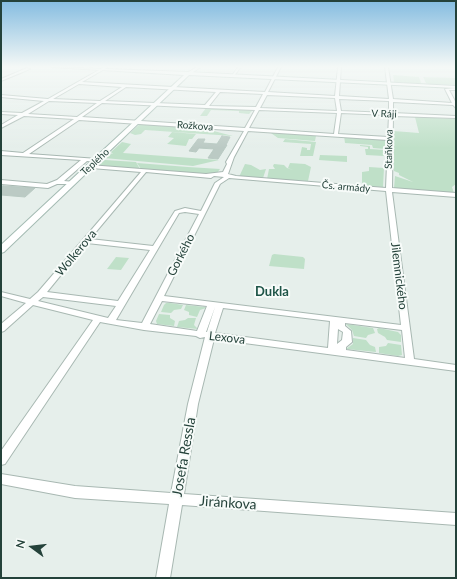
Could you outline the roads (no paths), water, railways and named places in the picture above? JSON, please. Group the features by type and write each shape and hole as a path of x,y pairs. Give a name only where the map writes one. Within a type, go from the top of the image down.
{"main road":[{"name":"Teplého","path":"1,250 72,183 91,162 167,94"}],"street":[{"path":"1,126 58,94"},
{"path":"24,155 113,94"},
{"path":"206,107 216,94"},
{"path":"266,94 456,105"},
{"name":"Gorkého","path":"144,327 203,213 218,178 232,157 266,94"},
{"name":"Staňkova","path":"388,190 390,94"},
{"path":"451,94 456,105"},
{"name":"V Ráji","path":"1,96 48,100 155,105 456,117"},
{"path":"336,135 339,112 337,97"},
{"name":"Rožkova","path":"1,113 389,139"},
{"path":"1,153 91,162 145,170 208,175 218,178"},
{"name":"Gorkého","path":"218,178 225,177 225,173 232,157"},
{"path":"1,182 48,186 59,182 91,162"},
{"name":"Wolkerova","path":"1,328 42,294 145,170"},
{"name":"Čs. armády","path":"225,177 456,196"},
{"path":"59,182 72,183"},
{"name":"Jilemnického","path":"388,190 410,362"},
{"path":"110,322 177,212 185,210 203,213"},
{"path":"86,241 155,248"},
{"name":"Lexova","path":"1,294 110,322 205,336 456,368"},
{"path":"42,294 120,304"},
{"path":"159,298 406,328"},
{"name":"Josefa Ressla","path":"163,578 205,336 216,305"},
{"path":"1,460 98,319"},
{"path":"337,320 341,327 347,331 347,342 341,345 337,352"},
{"path":"337,320 337,352"},
{"name":"Jiránkova","path":"1,479 76,492 456,519"}],"district":[{"name":"Dukla","path":"272,292"}]}
